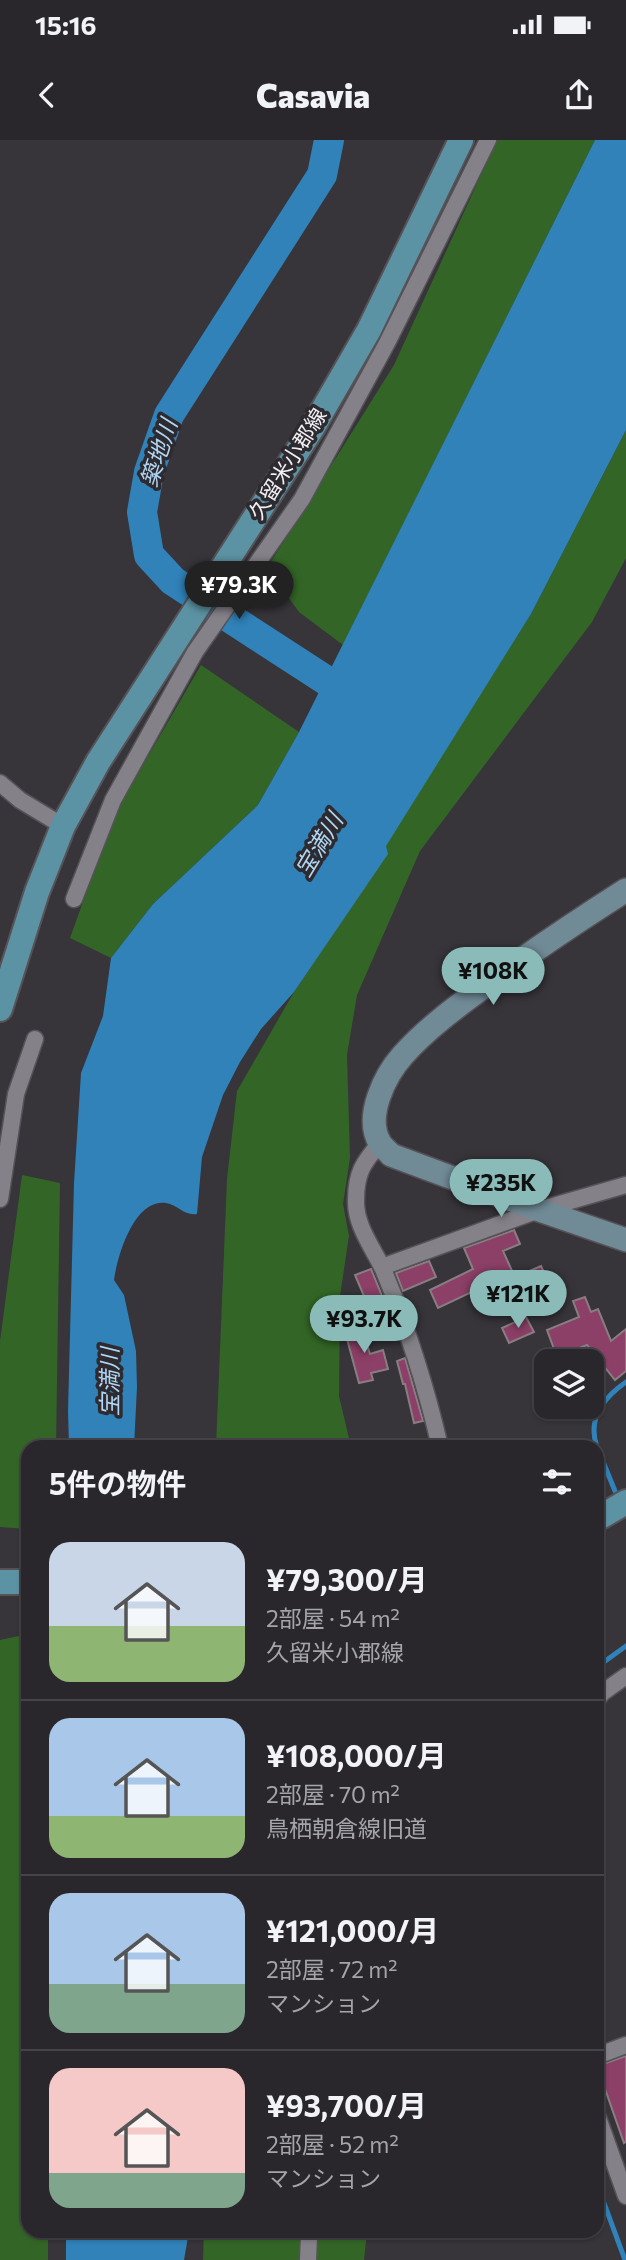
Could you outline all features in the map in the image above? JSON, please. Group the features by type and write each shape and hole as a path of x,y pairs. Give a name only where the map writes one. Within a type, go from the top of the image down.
{"main road":[{"name":"久留米小郡線","path":"0,1009 37,892 63,825 98,762 313,427 369,330 461,140"},
{"path":"604,1515 626,1502"}],"street":[{"path":"74,899 113,800 195,652 302,499 387,343 488,140"},
{"path":"0,783 20,800 63,825"},
{"path":"626,890 553,936 444,1016 401,1056 376,1106 375,1124 386,1149 539,1210 626,1240"},
{"path":"0,1199 16,1094 35,1039"},
{"path":"386,1149 361,1165 355,1201 358,1217 382,1267 417,1360 438,1440"},
{"path":"382,1267 539,1210 626,1185"},
{"path":"604,1692 626,1676"},
{"path":"604,2053 626,2045"},
{"path":"604,2135 626,2196"},
{"path":"308,2260 309,2238"}],"green space":[{"path":"497,140 595,140 343,645 299,612 267,568 394,365"},
{"path":"626,430 626,558 592,622 420,851 357,995 347,1055 350,1158 343,1204 349,1236 340,1296 339,1396 349,1440 216,1440 227,1179 237,1091 294,992 387,854 385,846 531,614"},
{"path":"201,665 299,732 258,805 153,904 111,958 70,938 114,815"},
{"path":"22,1175 60,1183 56,1440 21,1440 21,1528 0,1527 0,1341"},
{"path":"21,1636 21,2238 48,2238 48,2260 0,2260 0,1640"},
{"path":"204,2238 366,2238 364,2260 203,2260"}],"water":[{"name":"宝満川","path":"595,140 626,140 626,430 531,614 386,846 388,854 294,992 261,1029 240,1062 223,1095 202,1157 197,1214 166,1203 155,1204 136,1219 129,1231 114,1280 124,1295 136,1351 134,1440 69,1440 74,1183 81,1073 103,1016 111,958 153,904 258,805 299,732"},
{"path":"66,2238 188,2238 184,2260 66,2260"}],"building":[{"path":"514,1230 520,1244 503,1251 518,1284 487,1298 482,1287 438,1308 430,1290 473,1269 464,1248"},
{"path":"429,1261 436,1277 403,1291 396,1273"},
{"path":"541,1266 552,1290 530,1299 520,1275"},
{"path":"371,1269 389,1313 366,1324 355,1300 364,1296 355,1275"},
{"path":"585,1297 591,1312 598,1309 611,1341 626,1329 626,1371 615,1380 604,1366 604,1349 590,1349 587,1345 577,1349 554,1349 547,1330 579,1317 573,1301"},
{"path":"526,1317 534,1332 509,1343 502,1328"},
{"path":"360,1323 370,1354 383,1350 388,1369 371,1373 373,1380 359,1383 344,1328"},
{"path":"405,1358 423,1421 414,1423 397,1361"},
{"path":"626,2056 624,2143 604,2086 604,2064"}],"waterway":[{"name":"築地川","path":"329,140 322,175 169,415 149,472 142,512 149,555 173,581 358,701"},
{"path":"595,1440 594,1427 599,1410 610,1395 626,1382"},
{"path":"604,1464 615,1491"},
{"path":"604,1662 626,1646"},
{"path":"604,2203 625,2260"}]}
